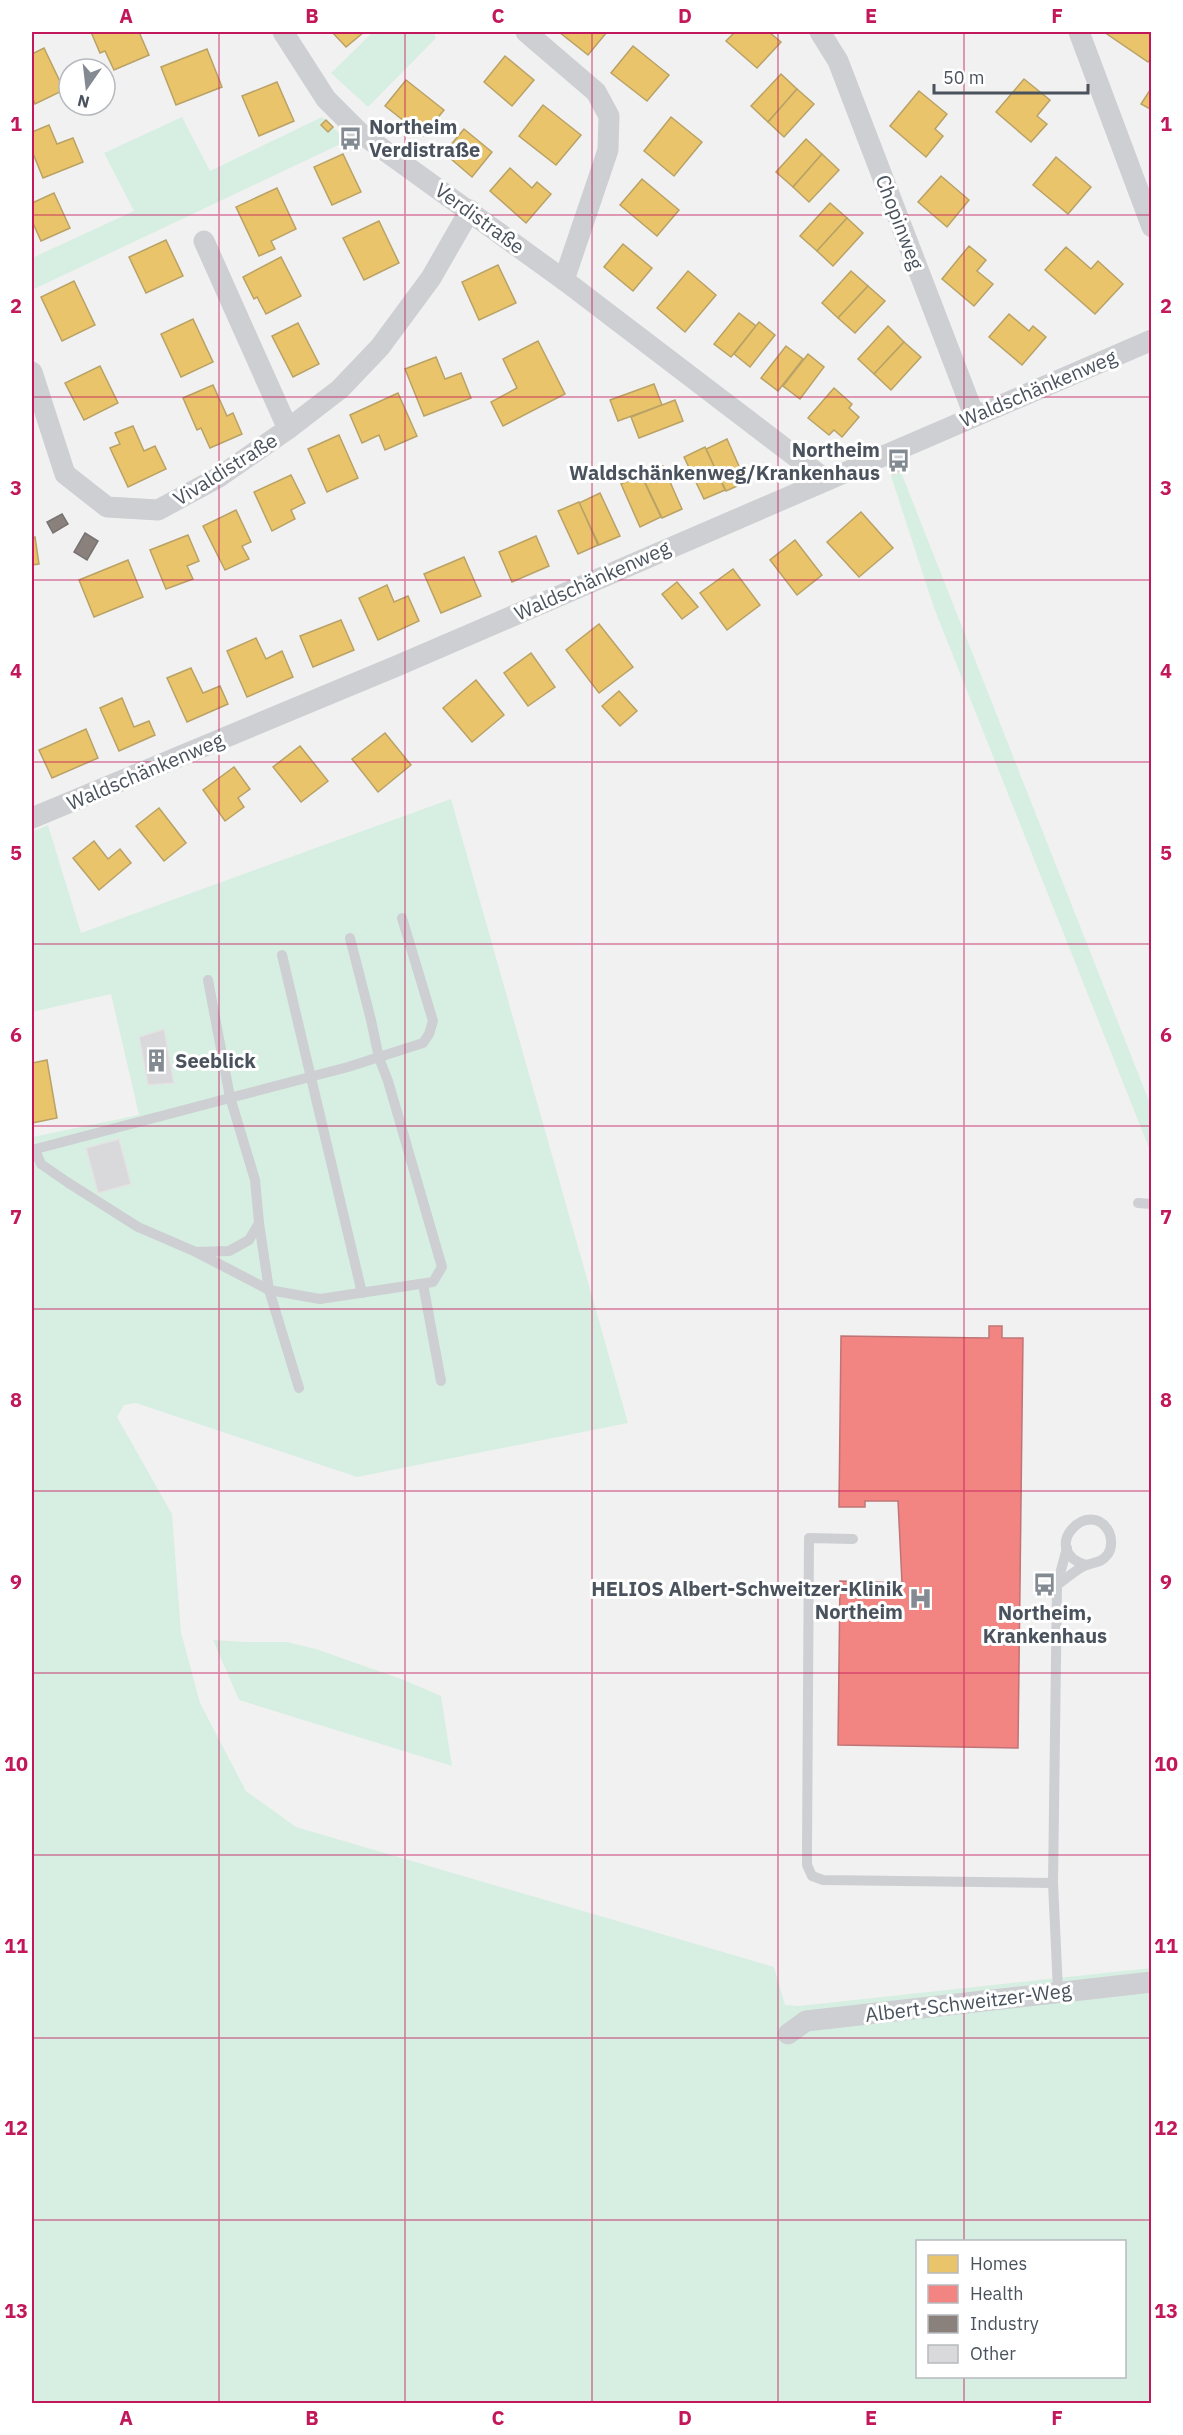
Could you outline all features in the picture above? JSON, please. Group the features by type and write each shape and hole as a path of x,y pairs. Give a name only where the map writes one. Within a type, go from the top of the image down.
{"street":[{"name":"Verdistraße","path":"280,32 326,99 358,132 470,210 825,479"},
{"path":"526,32 596,92 609,116 608,150 564,280"},
{"name":"Chopinweg","path":"820,32 838,61 974,415"},
{"path":"1079,32 1152,227"},
{"name":"Vivaldistraße","path":"32,372 65,474 107,507 158,510 214,480 288,429 340,389 380,347 431,278 470,210"},
{"name":"Vivaldistraße","path":"204,241 288,429"},
{"name":"Waldschänkenweg","path":"32,818 399,664 1152,340"},
{"name":"Albert-Schweitzer-Weg","path":"788,2034 806,2021 1152,1982"}],"lane":[{"path":"350,938 379,1058 388,1081 442,1267 433,1282 320,1299 268,1290 196,1252 138,1227 41,1164 33,1150 311,1077 379,1058 423,1043 433,1021 402,918"},
{"path":"282,955 362,1293"},
{"path":"208,980 230,1097 255,1180 268,1290 299,1388"},
{"path":"1138,1203 1152,1204"},
{"path":"196,1252 230,1251 249,1240 259,1223"},
{"path":"423,1284 441,1381"},
{"path":"1057,1585 1086,1565 1099,1563 1108,1553 1111,1540 1106,1528 1094,1521 1081,1521 1075,1524 1067,1535 1057,1585 1053,1883 1058,1991"},
{"path":"853,1539 809,1538 807,1865 812,1876 823,1880 1053,1883"},
{"path":"1066,1548 1074,1559 1086,1565"}],"green space":[{"path":"373,32 433,32 436,38 368,107 331,73"},
{"path":"182,117 210,171 322,117 326,120 321,126 328,132 333,127 347,141 32,290 32,258 134,211 104,153"},
{"path":"901,472 1151,1106 1151,1153 934,608 891,476"},
{"path":"451,799 628,1423 357,1477 136,1403 124,1405 117,1417 172,1514 181,1632 200,1703 246,1791 296,1827 774,1967 785,2005 799,2006 1151,1968 1151,2403 32,2404 32,1191 34,1191 32,1137 139,1115 111,994 32,1012 32,832 48,825 81,933"},
{"path":"213,1640 287,1642 316,1649 404,1680 441,1696 452,1766 239,1700"}],"building: Homes":[{"path":"91,32 139,32 149,55 117,69 117,57 108,57 105,51 100,53"},
{"path":"332,32 364,32 346,47"},
{"path":"559,32 607,32 588,55"},
{"path":"735,32 769,32 781,42 757,68 726,41"},
{"path":"1104,32 1152,32 1152,57 1148,62"},
{"path":"633,46 669,75 647,101 611,73"},
{"path":"44,48 57,75 57,93 35,104 32,96 32,54"},
{"path":"207,49 222,87 176,105 161,67"},
{"path":"505,56 534,80 512,106 484,82"},
{"path":"781,74 797,89 768,122 751,106"},
{"path":"1024,79 1050,100 1037,116 1047,124 1031,142 996,112"},
{"path":"406,80 444,110 423,136 385,106"},
{"path":"277,82 294,121 259,136 242,96"},
{"path":"1152,87 1152,110 1141,104"},
{"path":"797,89 814,104 784,137 768,122"},
{"path":"919,91 947,114 935,129 943,136 926,157 890,126"},
{"path":"543,105 581,135 556,165 519,136"},
{"path":"671,117 702,142 674,176 644,151"},
{"path":"326,120 333,127 328,132 321,125"},
{"path":"49,125 57,144 73,138 83,162 43,178 32,151 32,132"},
{"path":"464,129 492,152 472,177 444,153"},
{"path":"806,139 822,154 793,187 776,172"},
{"path":"343,154 361,192 332,205 314,167"},
{"path":"822,154 839,170 809,202 793,187"},
{"path":"1056,157 1091,187 1068,214 1033,185"},
{"path":"510,168 532,188 537,182 551,194 526,223 490,191"},
{"path":"941,176 969,200 947,227 918,202"},
{"path":"642,179 679,210 657,236 620,205"},
{"path":"277,188 296,229 271,241 275,249 259,256 236,207"},
{"path":"54,193 70,228 41,241 32,221 32,203"},
{"path":"830,203 847,218 817,251 800,236"},
{"path":"847,218 863,233 833,266 817,251"},
{"path":"379,221 399,263 364,280 343,238"},
{"path":"166,240 183,276 146,293 129,257"},
{"path":"623,244 652,268 633,291 604,267"},
{"path":"969,246 986,260 977,271 993,284 974,306 942,279"},
{"path":"1066,247 1091,269 1098,261 1123,284 1095,314 1045,270"},
{"path":"281,257 301,296 266,314 257,297 254,299 243,277"},
{"path":"498,265 516,303 479,320 462,282"},
{"path":"688,271 716,295 685,332 657,308"},
{"path":"851,271 868,286 838,318 822,303"},
{"path":"74,281 95,325 62,341 41,297"},
{"path":"868,286 885,301 855,333 838,318"},
{"path":"739,313 756,326 731,357 714,344"},
{"path":"1009,314 1029,331 1033,326 1046,337 1022,365 989,337"},
{"path":"193,319 213,362 181,377 161,334"},
{"path":"759,322 775,335 750,367 734,354"},
{"path":"298,323 319,364 293,377 272,336"},
{"path":"888,326 904,342 874,374 858,359"},
{"path":"538,341 565,394 503,426 491,402 517,388 503,359"},
{"path":"904,342 921,357 891,390 874,374"},
{"path":"786,346 803,359 778,391 761,378"},
{"path":"808,354 824,367 800,399 783,386"},
{"path":"436,357 445,379 461,373 471,398 424,416 405,369"},
{"path":"100,366 118,403 84,420 65,383"},
{"path":"654,384 662,405 618,421 610,400"},
{"path":"213,385 227,416 233,413 242,434 210,448 201,428 197,430 183,398"},
{"path":"834,388 852,404 849,408 859,417 842,437 834,430 829,435 808,418"},
{"path":"398,393 417,436 385,450 379,435 362,443 350,415"},
{"path":"675,400 683,421 639,438 631,417"},
{"path":"133,426 144,451 155,446 166,469 128,487 110,448 120,444 115,433"},
{"path":"339,435 358,478 327,492 308,449"},
{"path":"727,439 746,482 726,491 706,449"},
{"path":"705,447 725,490 704,499 684,457"},
{"path":"663,466 682,509 662,518 642,476"},
{"path":"291,475 305,503 291,510 295,519 272,531 254,492"},
{"path":"641,475 661,517 640,527 621,484"},
{"path":"600,493 620,536 599,545 579,503"},
{"path":"579,502 598,545 578,554 558,511"},
{"path":"236,510 251,542 242,546 249,559 225,570 203,526"},
{"path":"861,512 893,548 859,577 827,542"},
{"path":"188,535 199,561 187,566 193,579 166,589 150,550"},
{"path":"536,536 549,566 512,582 499,552"},
{"path":"35,537 39,564 32,565 32,538"},
{"path":"795,540 822,575 797,595 770,560"},
{"path":"464,557 481,596 441,613 424,574"},
{"path":"128,560 143,597 94,617 79,580"},
{"path":"733,569 760,605 727,630 700,593"},
{"path":"677,582 698,607 682,619 662,594"},
{"path":"387,585 394,602 408,596 419,621 378,640 359,598"},
{"path":"341,620 354,650 313,667 300,636"},
{"path":"599,624 633,667 599,693 566,650"},
{"path":"256,638 266,659 282,651 293,677 247,697 227,651"},
{"path":"531,653 555,687 528,706 504,673"},
{"path":"191,668 203,693 220,686 228,704 187,722 167,678"},
{"path":"476,680 504,715 472,742 443,708"},
{"path":"619,691 637,711 620,726 602,706"},
{"path":"122,698 134,727 149,721 155,735 119,751 100,708"},
{"path":"86,729 98,758 52,778 39,750"},
{"path":"385,733 411,765 378,792 352,759"},
{"path":"300,746 328,781 301,802 273,767"},
{"path":"234,767 250,789 238,798 244,807 225,821 203,790"},
{"path":"159,808 186,843 164,861 136,826"},
{"path":"94,841 108,859 120,849 131,863 99,890 73,858"},
{"path":"47,1060 57,1118 32,1123 32,1063"}],"building: Health":[{"path":"989,1326 1002,1326 1002,1338 1023,1338 1018,1748 838,1745 840,1581 902,1583 898,1501 865,1501 865,1507 839,1507 841,1336 989,1338"}],"building: Industry":[{"path":"62,514 68,524 53,533 47,522"},
{"path":"85,533 98,541 87,560 74,552"}],"building: Other":[{"path":"899,467 901,472 893,475 891,470"},
{"name":"Seeblick","path":"164,1029 174,1083 148,1085 139,1037"},
{"path":"119,1139 131,1184 98,1193 86,1148"}],"place":[{"name":"Northeim Verdistraße","path":"351,138"},
{"name":"Northeim Waldschänkenweg/Krankenhaus","path":"898,461"},
{"name":"Seeblick","path":"157,1060"},
{"name":"Northeim, Krankenhaus","path":"1045,1584"},
{"name":"HELIOS Albert-Schweitzer-Klinik Northeim","path":"921,1599"}]}
